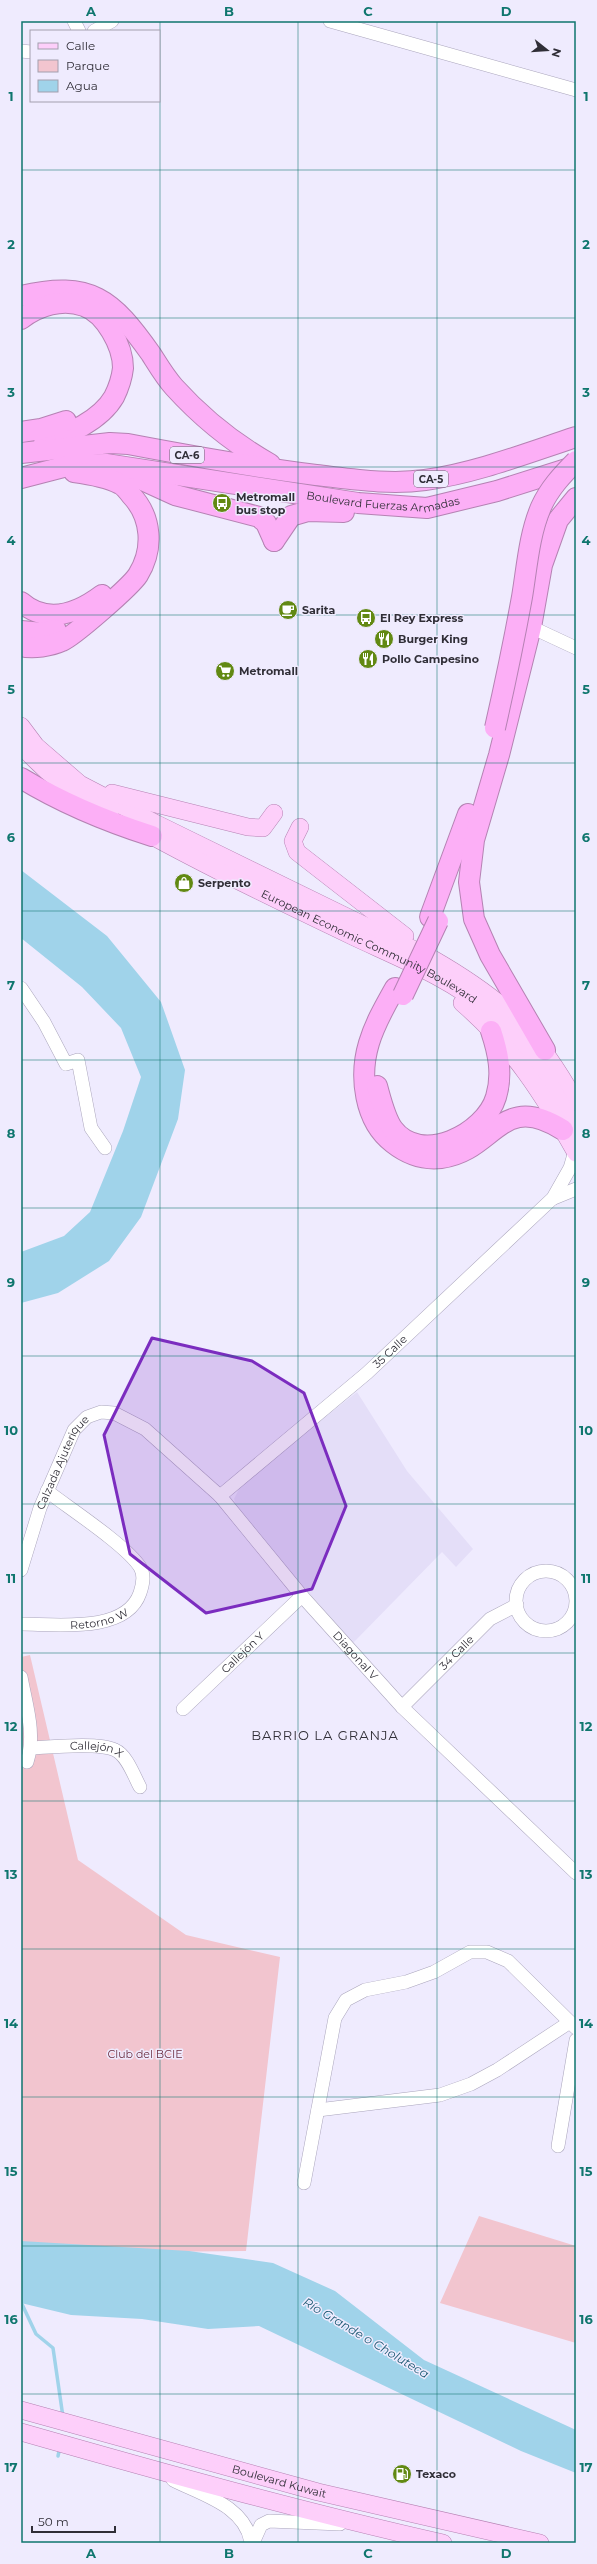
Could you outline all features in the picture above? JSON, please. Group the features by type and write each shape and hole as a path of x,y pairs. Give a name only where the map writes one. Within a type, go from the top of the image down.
{"highway":[{"path":"21,296 62,289 79,290 101,299 121,314 173,386 206,420 235,444 280,470"},
{"path":"21,319 40,306 69,303 85,306 100,316 111,332 121,355 123,368 114,398 99,414 72,432 21,452"},
{"path":"21,333 33,321 49,314 67,311 82,315 95,326 106,343 111,364 109,380 100,396 83,412 60,424 21,432"},
{"name":"Boulevard Fuerzas Armadas","path":"21,452 104,444 128,444 280,470 359,480 424,480 476,469 576,437"},
{"path":"434,919 495,728 533,534 541,508 561,476 576,461"},
{"path":"106,464 175,495 259,518 266,523 274,541 291,516 308,512 334,510 377,517 394,514 410,507"},
{"name":"Boulevard Fuerzas Armadas","path":"21,478 78,465 106,464 358,503 427,508 497,492 576,466"},
{"path":"21,631 43,633 56,630 76,619 86,607 124,579 134,564 138,551 139,533 135,517 125,503 115,494 97,486 47,471"},
{"path":"21,646 44,646 64,640 137,577 146,560 149,546 145,517 138,502 121,484 90,474 47,471"},
{"path":"491,1031 499,1054 499,1077 496,1098 480,1124 457,1140 430,1146 407,1140 393,1129 375,1081 376,1055 399,991 434,919 457,878 499,755 531,627 542,565 551,536 558,520 576,498"},
{"path":"21,602 28,608 49,616 70,613 86,607"},
{"path":"21,778 79,809 113,824 152,836"},
{"path":"486,793 474,840 469,882 474,919 490,955 545,1050"},
{"path":"399,991 378,1020 369,1044 365,1061 367,1099 374,1120 386,1138 417,1157 441,1158 460,1153 480,1142 502,1122 514,1117 530,1116 547,1120 569,1130"},
{"path":"496,1098 505,1102 511,1109 514,1117"}],"main road":[{"name":"European Economic Community Boulevard","path":"21,726 36,746 80,784 430,966 491,1013 513,1035 534,1060 569,1130"},
{"name":"European Economic Community Boulevard","path":"21,745 45,770 73,793 152,836 430,966 468,979 500,1002 522,1023 545,1050 576,1102"},
{"path":"80,784 248,827 263,828 274,813"},
{"path":"300,827 293,841 297,852 430,966 517,1058 569,1130 575,1152"},
{"name":"Boulevard Kuwait","path":"21,2410 318,2492 540,2543"},
{"name":"Boulevard Kuwait","path":"29,2434 154,2470 368,2526 443,2543"}],"street":[{"path":"74,21 78,30"},
{"path":"96,30 112,21"},
{"path":"330,21 576,90"},
{"path":"531,627 576,648"},
{"path":"21,988 44,1022 66,1064 78,1060 91,1128 105,1148"},
{"name":"35 Calle","path":"220,1496 368,1374 552,1198 570,1168 575,1152"},
{"name":"35 Calle","path":"552,1198 566,1191 576,1189"},
{"name":"Calzada Ajuterique","path":"21,1570 47,1491 74,1430 87,1418 101,1412 114,1413 145,1429"},
{"name":"Diagonal V","path":"145,1429 220,1496 302,1596 402,1707 576,1873"},
{"name":"Retorno W","path":"21,1624 74,1625 106,1622 124,1614 139,1596 144,1582 140,1567 117,1544 47,1491"},
{"path":"545,1571 556,1572 564,1577 575,1594 573,1613 568,1621 552,1630 533,1628 520,1615 517,1606 517,1595 527,1578 545,1571"},
{"name":"Callejón Y","path":"183,1709 302,1596"},
{"name":"34 Calle","path":"402,1707 490,1619 517,1606"},
{"path":"21,1677 31,1730 32,1748 28,1762"},
{"name":"Callejón X","path":"32,1748 99,1746 115,1750 125,1759 140,1787"},
{"path":"304,2183 335,2018 346,2000 365,1990 406,1982 434,1972 470,1952 487,1952 508,1961 573,2025 471,2084 440,2095 318,2110"},
{"path":"558,2146 576,2040"},
{"path":"154,2470 233,2511 245,2524 252,2543"},
{"path":"252,2543 260,2525 269,2521 368,2526"}],"highlighted area":[{"path":"152,1338 252,1361 304,1393 346,1506 312,1589 206,1613 130,1554 104,1435"}],"shaded area":[{"path":"357,1392 407,1471 473,1549 456,1567 442,1552 353,1643 237,1509 234,1499 242,1483"}],"green space":[{"name":"Club del BCIE","path":"30,1655 78,1860 186,1935 280,1957 246,2251 48,2253 21,2251 21,1657"},
{"path":"479,2216 576,2246 576,2343 440,2303"}],"water":[{"path":"21,870 107,936 161,1002 185,1070 178,1119 141,1217 109,1261 58,1293 21,1303 21,1252 64,1236 90,1212 123,1131 141,1077 121,1028 82,987 21,938"},
{"name":"Río Grande o Choluteca","path":"21,2241 189,2251 273,2263 335,2291 424,2360 576,2430 576,2473 521,2451 259,2326 208,2329 142,2319 71,2315 21,2303"}],"waterway":[{"path":"21,2302 36,2334 53,2348 63,2417"},
{"path":"58,2456 60,2447"}],"place":[{"name":"Metromall bus stop","path":"222,503"},
{"name":"Sarita","path":"288,610"},
{"name":"El Rey Express","path":"366,618"},
{"name":"Burger King","path":"384,639"},
{"name":"Pollo Campesino","path":"368,659"},
{"name":"Metromall","path":"225,671"},
{"name":"Serpento","path":"184,883"},
{"name":"Texaco","path":"402,2474"}],"district":[{"name":"BARRIO LA GRANJA","path":"325,1735"}]}
